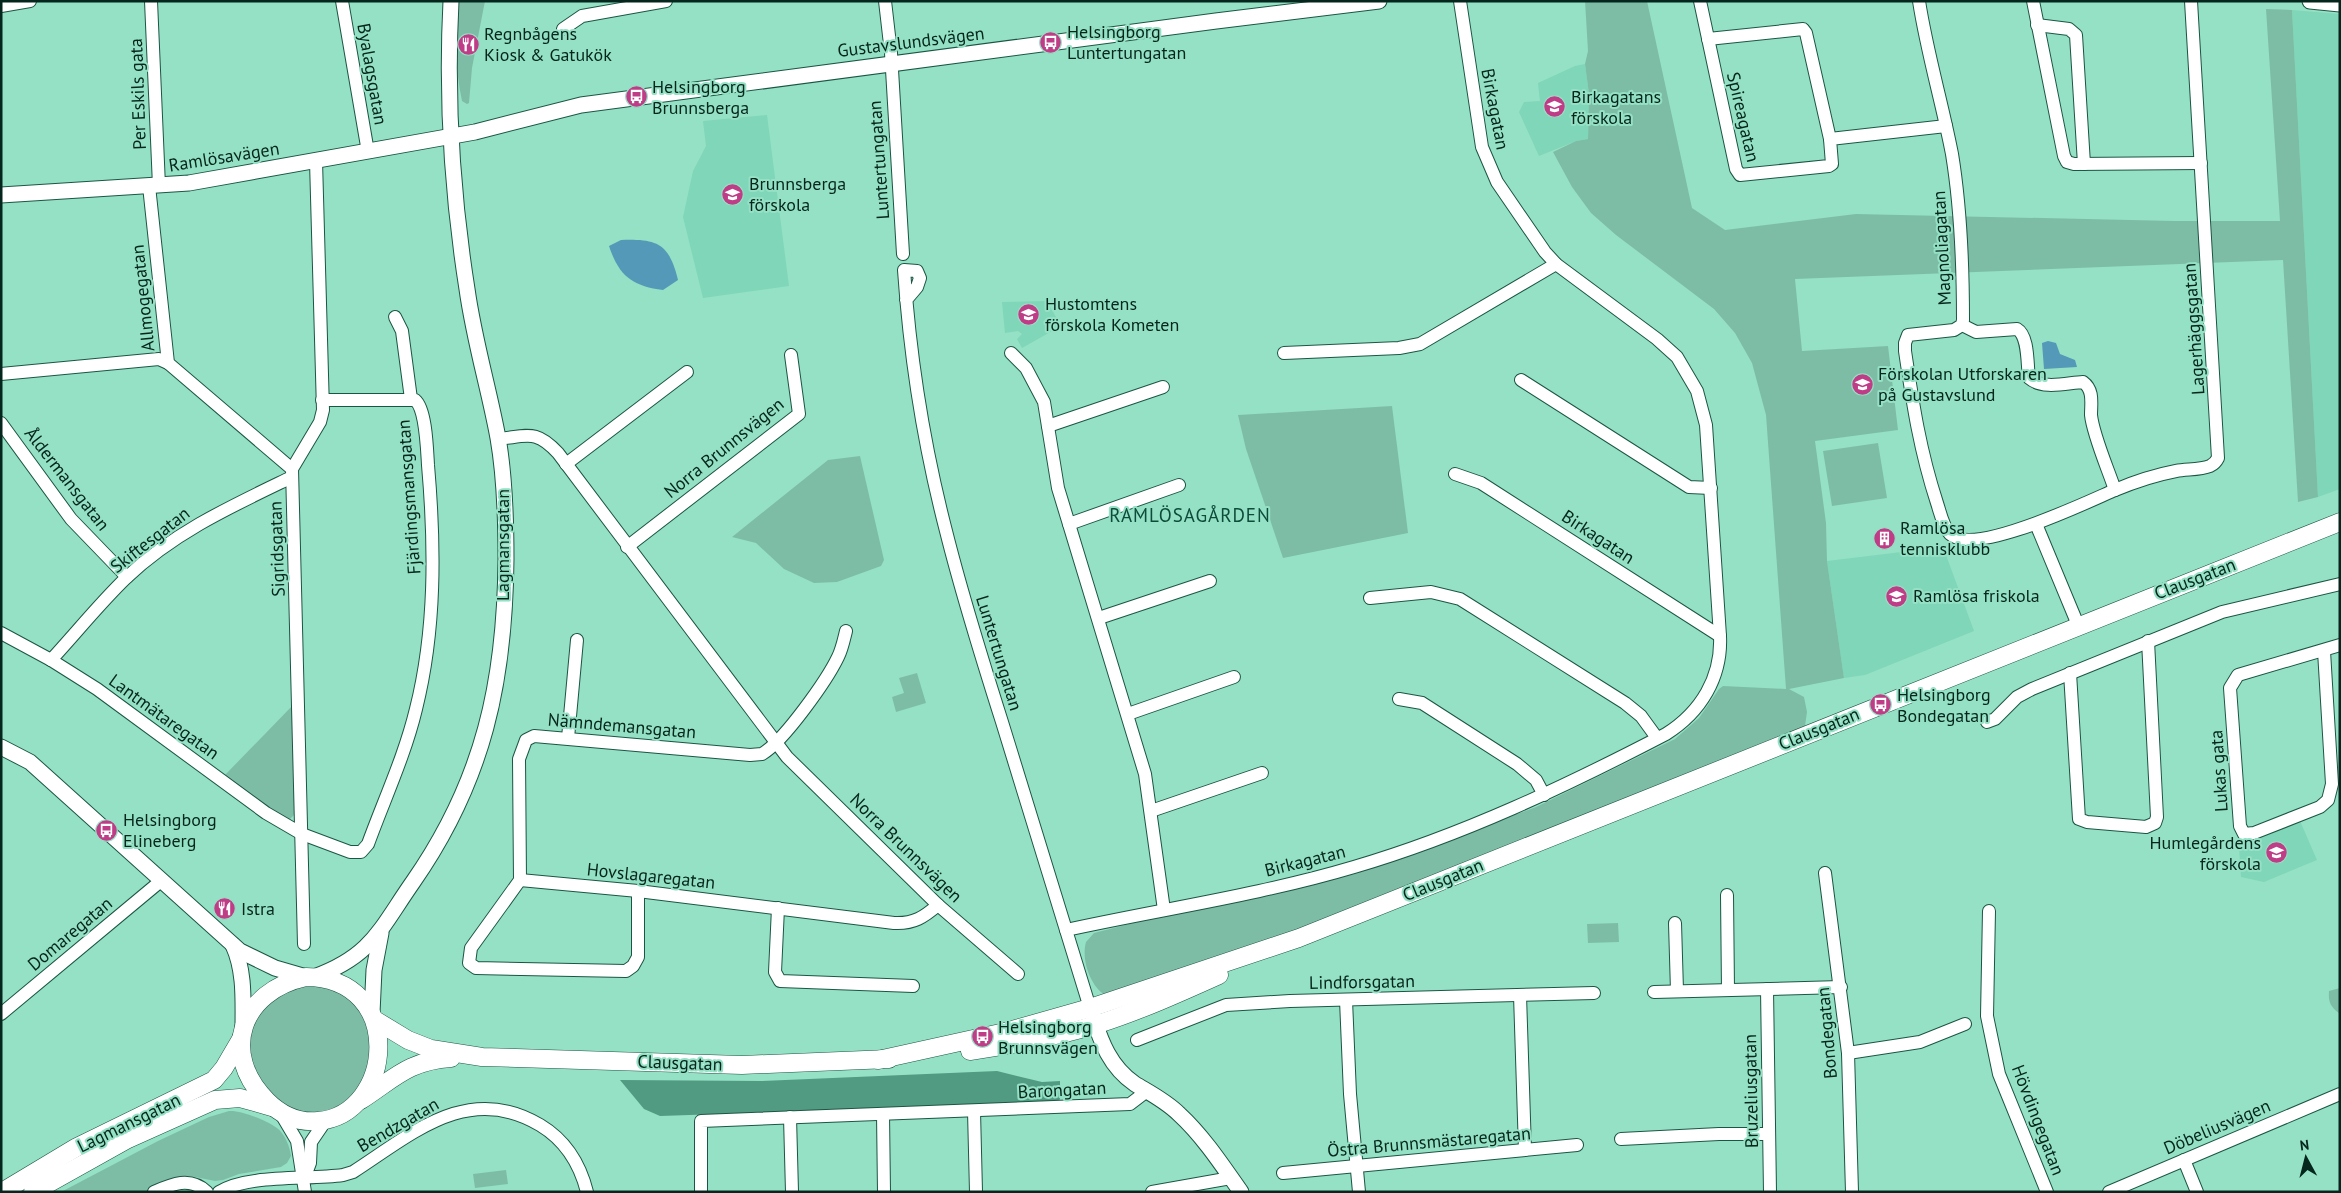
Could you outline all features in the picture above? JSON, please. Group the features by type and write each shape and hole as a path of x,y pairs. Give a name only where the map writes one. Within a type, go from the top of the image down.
{"main road":[{"name":"Clausgatan","path":"352,1107 415,1065 436,1060 482,1057 742,1065 878,1060 998,1047 1095,1025 1173,996 1299,938 2078,625 2340,522"},
{"name":"Clausgatan","path":"878,1060 1005,1032 1090,1008 1299,938"},
{"path":"310,977 330,980 350,990 362,1000 373,1017 379,1040 378,1058 369,1084 352,1107 342,1114 326,1120 307,1122 277,1111 255,1088 247,1073 242,1058 242,1034 252,1009 259,1000 283,983 310,977"},
{"name":"Clausgatan","path":"373,1017 408,1040 431,1048 482,1057"},
{"name":"Lagmansgatan","path":"2,1192 77,1147 208,1084 220,1074 242,1034"},
{"name":"Lagmansgatan","path":"33,1192 128,1139 215,1100 240,1098 277,1111"}],"street":[{"path":"1,6 30,1"},
{"name":"Per Eskils gata","path":"151,1 154,186"},
{"name":"Byalagsgatan","path":"342,1 368,152"},
{"name":"Lagmansgatan","path":"310,977 339,967 368,947 429,858 459,805 474,768 490,714 500,658 505,572 505,514 498,439 467,292 456,210 448,86 451,1"},
{"path":"563,29 582,16 604,7 666,1"},
{"name":"Luntertungatan","path":"886,1 903,254"},
{"name":"Gustavslundsvägen","path":"451,136 581,105 1294,10 1379,1"},
{"name":"Birkagatan","path":"1066,930 1271,888 1355,866 1431,840 1544,795 1658,738 1684,721 1698,706 1708,690 1718,667 1720,636 1703,407 1685,368 1657,339 1556,264 1545,252 1508,198 1489,165 1477,120 1460,1"},
{"name":"Spireagatan","path":"1700,1 1708,38 1738,174 1743,176 1829,166 1833,162 1830,139 1806,33 1803,29 1708,38"},
{"name":"Magnoliagatan","path":"1919,1 1927,49 1946,126 1961,224 1962,325 1954,330 1908,335 1905,343 1914,416 1924,464 1944,524 1951,535 1966,539 1998,535 2036,524"},
{"path":"2033,1 2064,156 2070,163 2202,163"},
{"name":"Lagerhäggsgatan","path":"2036,524 2115,490 2161,475 2207,467 2216,462 2218,458 2191,1"},
{"path":"2310,1 2340,4"},
{"path":"2037,25 2069,30 2076,35 2084,164"},
{"path":"1830,139 1946,126"},
{"name":"Ramlösavägen","path":"1,195 154,186 368,152 451,136"},
{"path":"292,473 320,422 322,400 316,160"},
{"name":"Allmogegatan","path":"154,186 168,363 292,473"},
{"path":"1284,353 1399,348 1420,344 1556,264"},
{"name":"Luntertungatan","path":"906,300 920,411 945,529 973,627 1090,1008"},
{"path":"395,317 402,331 411,399"},
{"path":"1962,325 1976,332 2017,329 2020,331 2024,337 2029,378 2034,382 2043,385 2083,382 2088,385 2091,392 2092,417 2115,490"},
{"path":"1011,353 1024,364 1044,402 1056,477 1145,774 1164,910"},
{"name":"Norra Brunnsvägen","path":"627,546 800,414 791,355"},
{"path":"1,374 159,359 168,363"},
{"path":"566,464 687,372"},
{"path":"1521,380 1689,486 1710,488"},
{"path":"1048,426 1163,387"},
{"name":"Fjärdingsmansgatan","path":"302,834 350,852 359,853 364,850 417,709 428,643 433,541 428,455 422,408 411,399 322,400"},
{"name":"Åldermansgatan","path":"1,423 71,519 127,577"},
{"name":"Norra Brunnsvägen","path":"498,439 540,437 545,439 566,464 787,757 938,904 1018,974"},
{"name":"Skiftesgatan","path":"51,660 127,577 179,536 292,473"},
{"name":"Sigridsgatan","path":"292,473 304,944"},
{"name":"Birkagatan","path":"1454,474 1482,483 1720,636"},
{"path":"1069,524 1179,485"},
{"path":"2036,524 2078,625"},
{"path":"1099,618 1210,581"},
{"path":"1987,722 1995,719 2017,697 2070,673 2222,612 2340,584"},
{"path":"1370,598 1431,592 1460,599 1625,703 1641,716 1658,738"},
{"path":"775,742 818,687 838,656 846,631"},
{"name":"Lantmätaregatan","path":"1,633 51,660 146,724 266,813 302,834"},
{"path":"568,738 578,640"},
{"path":"2070,673 2079,819 2087,822 2146,827 2155,823 2156,817 2148,641"},
{"name":"Lukas gata","path":"2324,651 2332,784 2328,800 2320,807 2254,833 2244,834 2240,826 2230,688 2238,675 2340,645"},
{"path":"1128,714 1234,678"},
{"path":"1400,699 1422,703 1517,764 1536,780 1544,795"},
{"name":"Nämndemansgatan","path":"520,880 519,759 520,751 526,740 530,737 568,738 750,755 762,754 775,742"},
{"path":"1,747 30,762 233,945 263,964 310,977"},
{"path":"1151,811 1262,773"},
{"name":"Bondegatan","path":"1825,873 1848,1053 1852,1192"},
{"name":"Domaregatan","path":"1,1014 162,880"},
{"path":"520,880 471,948 468,960 473,967 626,971 634,966 638,957 638,891"},
{"name":"Hovslagaregatan","path":"520,880 638,891 903,924 919,920 938,904"},
{"path":"1727,895 1728,990"},
{"path":"778,908 775,972 780,981 913,986"},
{"name":"Hövdingegatan","path":"1989,911 1988,1016 1999,1074 2047,1192"},
{"path":"1675,923 1677,991"},
{"name":"Lagmansgatan","path":"373,1017 374,970 381,930"},
{"path":"233,945 239,962 242,982 242,1034"},
{"path":"1654,992 1841,987"},
{"name":"Bruzeliusgatan","path":"1766,989 1770,1192"},
{"name":"Lindforsgatan","path":"1137,1040 1226,1005 1594,993"},
{"path":"1520,995 1526,1150"},
{"path":"1346,1000 1350,1094 1359,1192"},
{"path":"1090,1008 1108,1056 1116,1068 1125,1077 1179,1114 1231,1178 1240,1192"},
{"path":"1848,1053 1920,1042 1966,1024"},
{"name":"Barongatan","path":"701,1192 701,1120 1130,1104 1147,1091"},
{"name":"Döbeliusvägen","path":"2109,1192 2339,1097"},
{"name":"Bendzgatan","path":"219,1192 240,1182 304,1179 343,1175 353,1172 437,1119 453,1113 484,1108 524,1117 558,1138 578,1166 587,1192"},
{"path":"974,1110 976,1192"},
{"path":"277,1111 297,1141 299,1164 304,1179 305,1192"},
{"path":"882,1114 884,1192"},
{"path":"790,1117 792,1192"},
{"path":"304,1179 310,1163 311,1142 326,1120"},
{"path":"1622,1139 1719,1134 1769,1134"},
{"name":"Östra Brunnsmästaregatan","path":"1283,1173 1577,1145"},
{"path":"2184,1160 2197,1192"},
{"path":"1152,1192 1231,1178"},
{"path":"154,1192 184,1182 199,1186 207,1192"}],"shaded area":[{"path":"457,1 485,1 472,68 469,103 467,104 462,101 458,76 456,39"},
{"path":"1585,1 1647,1 1692,208 1725,230 1856,214 2174,221 2280,221 2266,9 2292,10 2318,497 2298,502 2283,260 1795,279 1802,351 1888,346 1898,430 1815,441 1826,523 1827,561 1844,678 1789,689 1804,697 1807,712 1805,726 1314,924 1105,995 1091,979 1086,964 1086,942 1094,933 1355,874 1536,807 1675,739 1699,718 1723,686 1786,689 1766,415 1752,363 1735,333 1714,309 1616,235 1591,213 1572,187 1553,152 1576,141 1588,139 1589,94 1585,64 1588,51"},
{"path":"2292,10 2340,14 2340,489 2318,497"},
{"name":"Birkagatans förskola","path":"1585,64 1589,94 1588,139 1576,141 1539,156 1519,112 1524,102 1540,101 1538,83 1575,66"},
{"name":"Brunnsberga förskola","path":"767,115 789,286 703,298 683,217 693,171 706,146 703,121"},
{"name":"Hustomtens förskola Kometen","path":"1047,301 1061,326 1022,348 1017,339 1022,334 1018,331 1005,333 1002,302"},
{"path":"1392,406 1408,533 1283,558 1246,449 1238,415"},
{"path":"1878,443 1887,498 1832,506 1823,451"},
{"path":"860,456 884,560 881,566 837,582 814,583 784,569 756,543 732,537 828,460"},
{"name":"Ramlösa friskola","path":"1943,547 1974,631 1865,675 1844,678 1827,561"},
{"path":"917,673 926,703 896,712 892,697 904,693 899,678"},
{"path":"294,704 297,812 290,819 284,820 224,776"},
{"name":"Humlegårdens förskola","path":"2300,821 2317,860 2264,882 2241,877 2239,847"},
{"path":"1618,923 1619,942 1588,943 1587,924"},
{"path":"311,986 335,991 355,1005 369,1025 374,1049 369,1073 355,1093 335,1107 311,1112 287,1107 267,1093 253,1073 248,1049 253,1025 267,1005 287,991"},
{"path":"2340,988 2340,1014 2331,1004 2329,991"},
{"path":"997,1071 1042,1082 1060,1081 1060,1099 1057,1103 660,1116 644,1109 620,1080 762,1081"},
{"path":"229,1111 254,1116 273,1125 280,1131 287,1141 291,1156 287,1163 281,1167 239,1174 223,1180 215,1181 190,1176 179,1178 146,1192 61,1192 158,1141 209,1117"},
{"path":"506,1170 508,1184 475,1188 473,1174"}],"water":[{"path":"621,240 652,242 660,246 670,258 678,280 663,290 643,286 628,278 617,265 609,246"},
{"path":"2048,341 2056,343 2060,354 2075,360 2077,367 2044,369 2042,343"}],"place":[{"name":"Helsingborg Luntertungatan","path":"1051,42"},
{"name":"Regnbågens Kiosk & Gatukök","path":"468,44"},
{"name":"Helsingborg Brunnsberga","path":"636,97"},
{"name":"Birkagatans förskola","path":"1555,107"},
{"name":"Brunnsberga förskola","path":"733,194"},
{"name":"Hustomtens förskola Kometen","path":"1029,314"},
{"name":"Förskolan Utforskaren på Gustavslund","path":"1862,384"},
{"name":"Ramlösa tennisklubb","path":"1884,538"},
{"name":"Ramlösa friskola","path":"1897,596"},
{"name":"Helsingborg Bondegatan","path":"1881,705"},
{"name":"Helsingborg Elineberg","path":"107,830"},
{"name":"Humlegårdens förskola","path":"2277,853"},
{"name":"Istra","path":"225,909"},
{"name":"Helsingborg Brunnsvägen","path":"982,1037"}],"district":[{"name":"RAMLÖSAGÅRDEN","path":"1190,515"}]}
